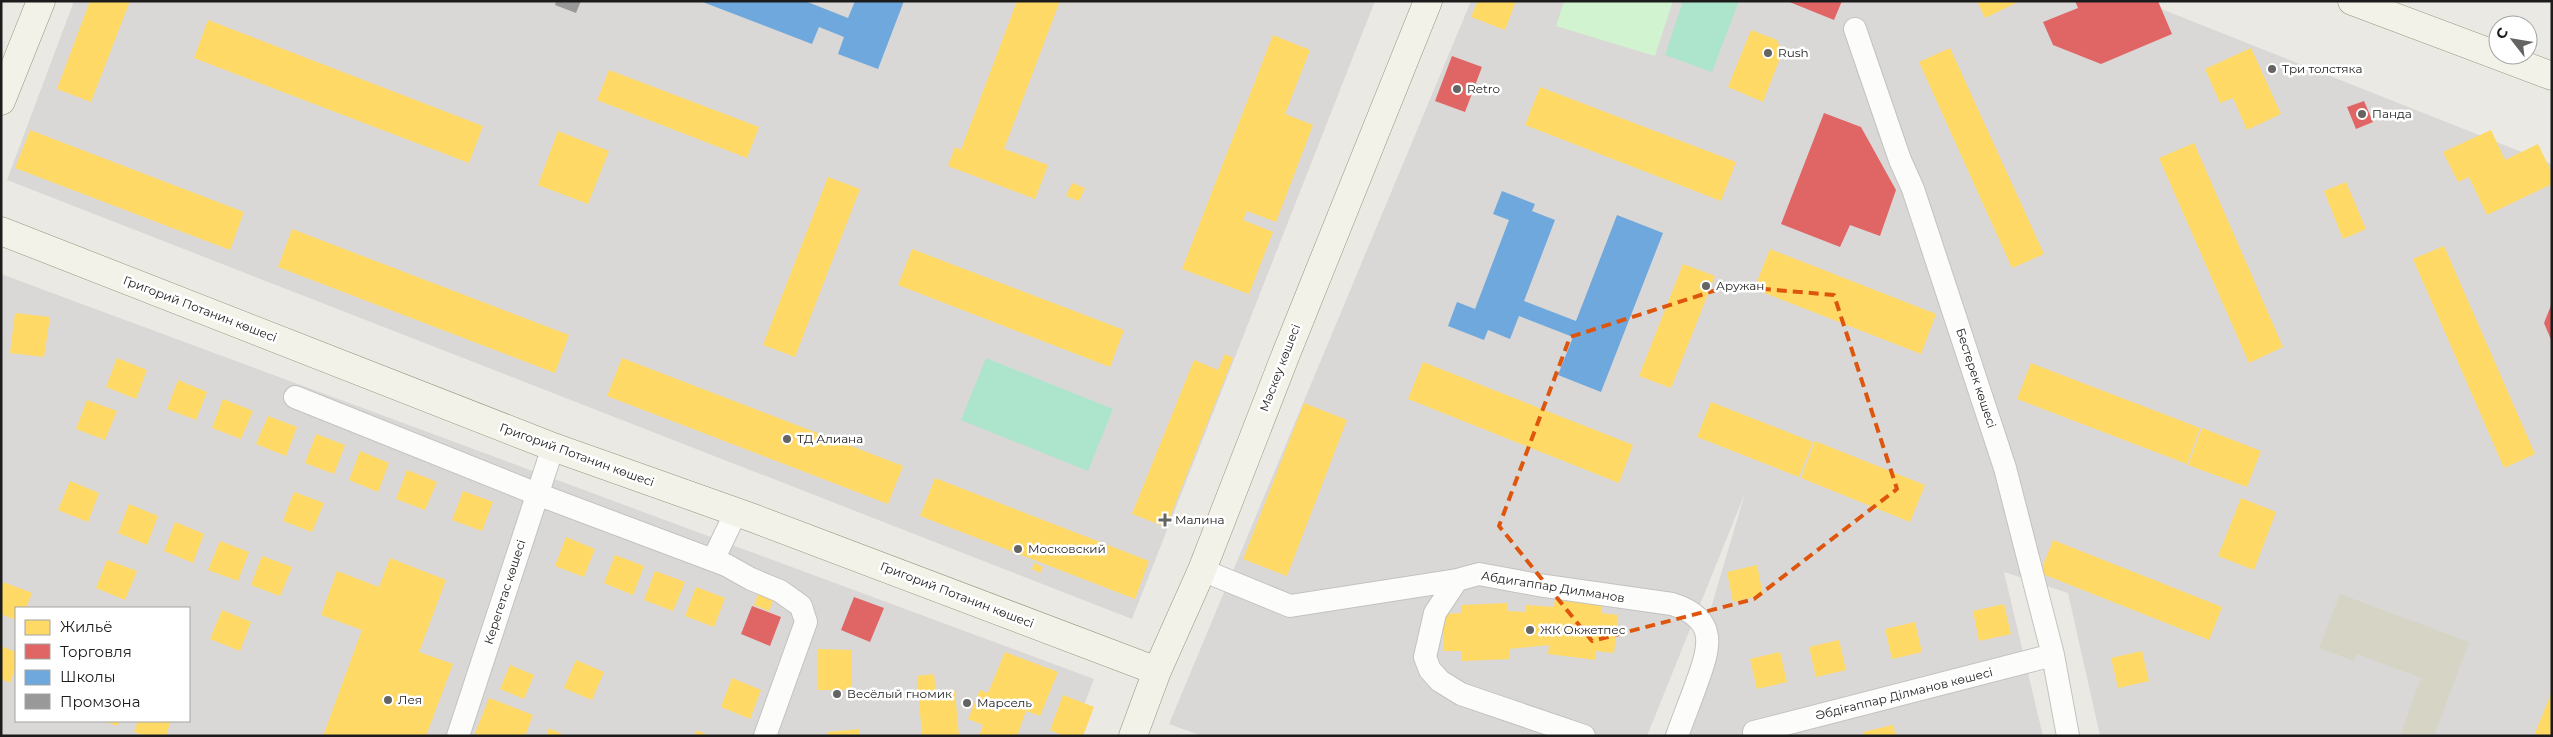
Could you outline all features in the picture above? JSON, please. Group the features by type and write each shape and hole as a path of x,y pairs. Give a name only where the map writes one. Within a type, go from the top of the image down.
{"street":[{"path":"1,101 41,1"},
{"name":"Мәскеу көшесі","path":"1133,736 1157,670 1202,570 1282,363 1428,1"},
{"path":"2352,1 2552,76"},
{"name":"Бестерек көшесі","path":"1855,29 1900,160 1914,189 2006,468 2054,655 2068,736"},
{"name":"Григорий Потанин көшесі","path":"1,231 553,448 736,512 1157,670"},
{"path":"294,397 537,494 714,560 780,591 801,606 806,622 765,736"},
{"name":"Керегетас көшесі","path":"458,736 553,448"},
{"path":"714,560 736,512"},
{"path":"1202,570 1290,606 1457,580"},
{"name":"Абдигаппар Дилманов","path":"1457,580 1479,574 1538,586 1672,604 1687,609 1700,619 1704,627 1707,635 1707,654 1677,736"},
{"path":"1457,580 1435,613 1425,657 1430,670 1440,681 1461,694 1584,736"},
{"name":"Әбдіғаппар Ділманов көшесі","path":"1754,732 2054,655"}],"highlighted area":[{"path":"1729,286 1834,295 1897,489 1754,599 1592,641 1499,526 1570,337"}],"shaded area":[{"path":"74,1 1375,1 1132,619 7,180"},
{"path":"1471,1 2141,1 2552,164 2552,736 2100,736 2068,593 2004,572 2043,736 1673,736 1745,493 1647,736 1202,736 1169,724"},
{"path":"1,274 1094,679 1072,736 1,736"},
{"path":"2340,594 2469,642 2434,736 2400,736 2421,678 2357,654 2354,661 2319,648"}],"green space":[{"path":"1564,1 1673,1 1655,56 1556,26"},
{"path":"1683,1 1739,1 1712,72 1665,55"},
{"path":"986,358 1113,409 1088,471 961,420"}],"building: Жильё":[{"path":"90,1 130,1 91,102 57,89"},
{"path":"1017,1 1060,1 1004,149 1048,165 1035,199 948,166 955,147 961,150"},
{"path":"1478,1 1516,1 1505,30 1471,17"},
{"path":"1977,1 2020,1 1985,18"},
{"path":"208,20 483,126 469,163 194,58"},
{"path":"1751,30 1777,40 1782,53 1763,102 1728,87"},
{"path":"1273,35 1310,50 1285,114 1313,125 1276,222 1247,211 1243,220 1273,232 1249,294 1182,269"},
{"path":"1950,48 2044,254 2012,268 1919,62"},
{"path":"2251,48 2281,114 2247,130 2233,98 2220,103 2205,69"},
{"path":"609,70 759,127 747,158 597,100"},
{"path":"1540,87 1736,162 1721,201 1525,125"},
{"path":"30,130 244,212 230,250 15,168"},
{"path":"2491,130 2505,160 2538,144 2552,173 2552,184 2487,215 2469,177 2458,182 2443,152"},
{"path":"558,131 609,151 588,204 538,185"},
{"path":"2194,143 2283,347 2249,363 2159,158"},
{"path":"828,177 860,189 795,357 763,345"},
{"path":"2346,182 2366,229 2343,239 2324,191"},
{"path":"1072,183 1085,188 1079,201 1066,196"},
{"path":"292,229 569,335 555,373 278,267"},
{"path":"2444,246 2535,454 2504,468 2413,259"},
{"path":"912,249 1124,330 1110,367 898,285"},
{"path":"1770,249 1936,314 1921,354 1754,289"},
{"path":"1683,264 1715,276 1671,388 1639,376"},
{"path":"15,313 50,317 44,357 10,353"},
{"path":"1225,354 1233,358 1166,527 1132,514 1194,360 1218,370"},
{"path":"117,358 147,370 136,399 106,387"},
{"path":"622,358 903,466 888,504 607,396"},
{"path":"1423,362 1633,445 1619,483 1408,399"},
{"path":"2031,363 2200,428 2187,464 2017,399"},
{"path":"178,380 207,392 196,420 167,409"},
{"path":"223,399 253,411 241,439 212,428"},
{"path":"87,400 117,411 105,440 76,429"},
{"path":"1711,402 1813,442 1799,477 1697,437"},
{"path":"1304,403 1347,420 1287,576 1243,559"},
{"path":"268,416 297,427 286,456 256,444"},
{"path":"2202,428 2261,451 2247,487 2188,465"},
{"path":"316,434 345,445 334,474 305,463"},
{"path":"1815,441 1925,485 1910,522 1801,478"},
{"path":"360,451 389,463 378,492 349,480"},
{"path":"407,470 437,482 425,510 396,499"},
{"path":"935,478 1149,561 1135,599 920,516"},
{"path":"70,481 99,493 88,522 58,510"},
{"path":"463,491 493,502 482,531 452,520"},
{"path":"294,492 324,503 312,532 283,521"},
{"path":"2241,498 2276,512 2254,570 2218,556"},
{"path":"129,504 158,516 147,545 118,533"},
{"path":"175,522 204,534 193,563 164,551"},
{"path":"566,537 595,549 584,577 555,566"},
{"path":"2053,540 2222,607 2209,640 2040,573"},
{"path":"220,541 249,552 238,581 208,570"},
{"path":"615,555 644,566 633,595 604,583"},
{"path":"262,556 292,567 280,596 251,585"},
{"path":"390,558 446,580 419,652 453,664 426,736 323,736 362,630 321,615 337,571 379,587"},
{"path":"107,560 137,571 125,600 96,588"},
{"path":"1034,563 1043,567 1040,573 1032,569"},
{"path":"1757,565 1763,595 1733,602 1727,572"},
{"path":"655,571 685,582 673,611 644,600"},
{"path":"3,582 32,593 26,607 15,607 15,620 1,614 1,588"},
{"path":"696,587 725,598 714,627 685,616"},
{"path":"759,592 774,598 769,611 754,605"},
{"name":"ЖК Окжетпес","path":"1555,598 1601,603 1601,613 1618,615 1614,653 1596,651 1596,660 1548,654 1549,645 1509,649 1510,659 1462,661 1462,651 1444,651 1443,614 1461,613 1461,605 1508,603 1508,611 1525,612 1526,605 1554,607"},
{"path":"2004,604 2011,634 1979,641 1973,611"},
{"path":"222,610 251,622 240,651 210,639"},
{"path":"1915,622 1922,652 1892,659 1885,629"},
{"path":"1839,640 1846,670 1816,677 1809,647"},
{"path":"1,646 15,652 15,669 10,683 1,679"},
{"path":"817,649 852,650 852,690 817,690"},
{"path":"2142,651 2149,681 2118,688 2111,658"},
{"path":"1005,652 1058,672 1040,716 1026,711 1017,736 979,736 983,725 968,719 980,690 988,693"},
{"path":"1780,652 1787,682 1757,689 1750,659"},
{"path":"576,660 604,672 592,700 564,688"},
{"path":"510,665 534,675 524,699 500,689"},
{"path":"934,674 936,693 955,691 959,736 922,736 917,676"},
{"path":"732,678 761,690 750,719 721,707"},
{"path":"2552,691 2552,736 2534,736"},
{"path":"1063,695 1094,707 1083,736 1064,736 1050,730"},
{"path":"489,698 533,715 525,736 474,736"},
{"path":"107,722 119,722 117,726"},
{"path":"138,722 171,722 166,736 145,736 134,732"},
{"path":"1893,725 1896,736 1864,736 1863,732"},
{"path":"549,728 566,736 546,736"},
{"path":"859,729 859,736 828,736 827,732"},
{"path":"697,730 709,736 694,736"}],"building: Торговля":[{"path":"1787,1 1842,1 1834,20"},
{"path":"2075,1 2158,1 2172,34 2101,64 2053,45 2043,22 2078,8"},
{"name":"Retro","path":"1452,56 1482,67 1465,112 1435,101"},
{"path":"2364,101 2373,122 2356,129 2347,107"},
{"path":"1824,113 1861,127 1896,190 1880,236 1850,225 1840,247 1781,224"},
{"path":"2552,303 2552,342 2544,323"},
{"path":"854,597 884,608 870,642 841,630"},
{"path":"752,606 781,617 770,646 741,634"}],"building: Школы":[{"path":"700,1 805,1 848,18 855,1 904,1 878,69 838,54 844,37 819,27 812,44"},
{"path":"1502,191 1535,204 1532,211 1555,220 1524,301 1576,321 1617,215 1663,233 1601,392 1558,375 1573,337 1519,316 1510,339 1488,330 1484,340 1448,326 1457,302 1475,309 1509,220 1493,214"}],"building: Промзона":[{"path":"556,1 581,1 576,13 555,5"}],"place":[{"name":"Rush","path":"1768,53"},
{"name":"Три толстяка","path":"2272,69"},
{"name":"Retro","path":"1457,89"},
{"name":"Панда","path":"2362,114"},
{"name":"Аружан","path":"1706,286"},
{"name":"ТД Алиана","path":"787,439"},
{"name":"Малина","path":"1165,520"},
{"name":"Московский","path":"1018,549"},
{"name":"ЖК Окжетпес","path":"1530,630"},
{"name":"Весёлый гномик","path":"837,694"},
{"name":"Лея","path":"388,700"},
{"name":"Марсель","path":"967,703"}]}
